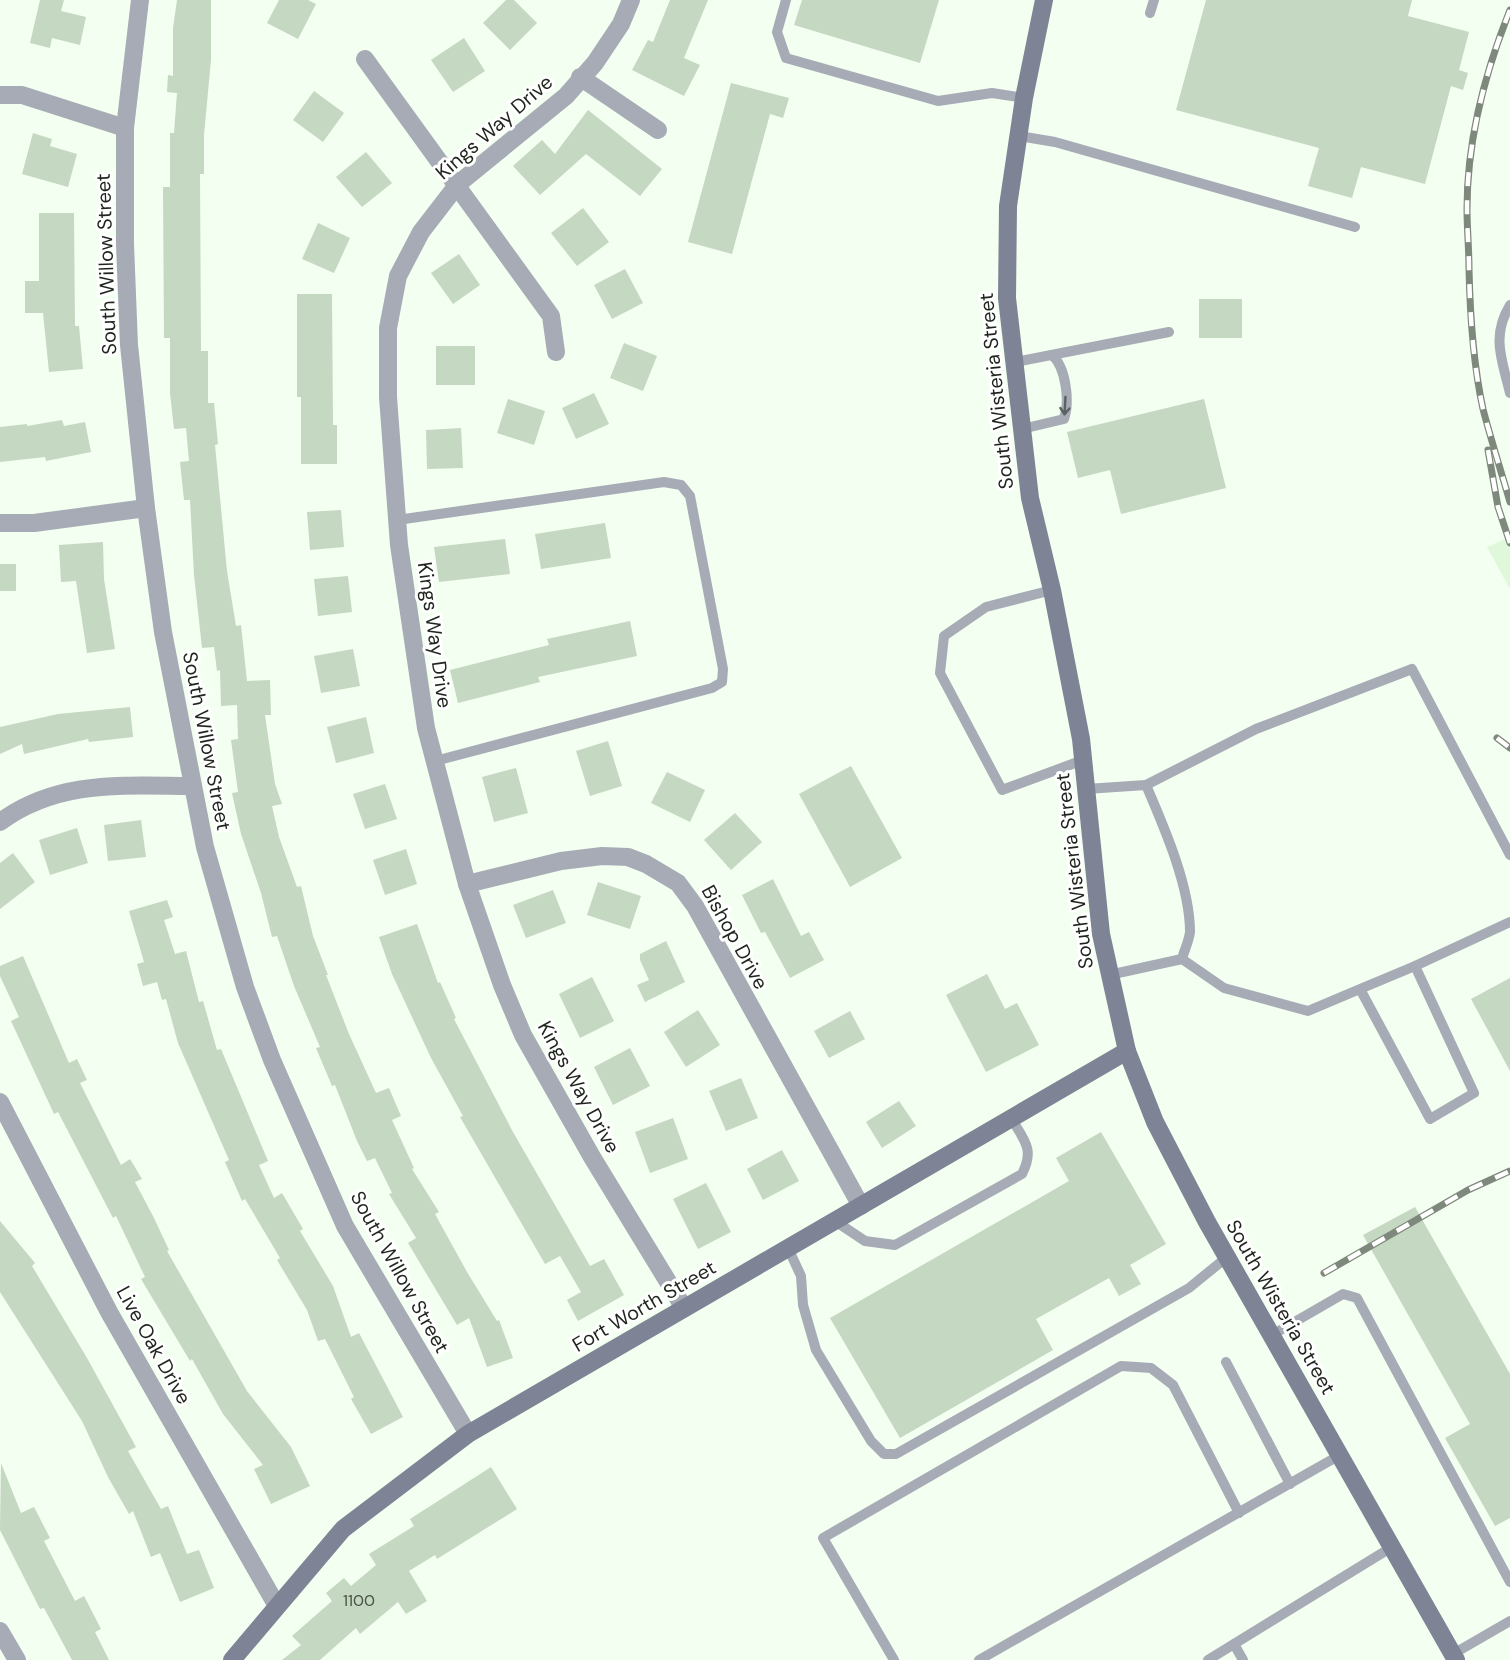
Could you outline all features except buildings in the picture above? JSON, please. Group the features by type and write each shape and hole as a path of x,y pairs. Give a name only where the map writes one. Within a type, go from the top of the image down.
{"street":[{"name":"South Willow Street","path":"140,0 125,128 125,244 129,345 146,508 163,632 205,847 245,987 272,1060 345,1226 468,1434"},
{"name":"Kings Way Drive","path":"631,0 621,24 595,63 580,77 566,96 458,184 420,232 398,276 387,328 387,397 397,520 426,728 466,884 502,985 523,1035 592,1157 684,1308"},
{"name":"South Wisteria Street","path":"1044,0 1024,98 1008,207 1007,298 1030,498 1052,590 1083,760 1101,934 1127,1051 1155,1122 1227,1257 1454,1657"},
{"path":"365,59 458,184 551,316 556,352"},
{"path":"580,77 658,130"},
{"path":"0,95 22,95 125,128"},
{"path":"0,523 34,523 146,508"},
{"path":"0,822 19,808 72,789 193,786"},
{"name":"Bishop Drive","path":"466,884 561,861 602,856 628,857 646,864 678,883 695,906 861,1206"},
{"name":"Fort Worth Street","path":"232,1660 343,1529 468,1434 1127,1051"},
{"name":"Live Oak Drive","path":"0,1102 109,1312 277,1606"},
{"path":"0,1630 17,1660"}],"lane":[{"path":"786,0 777,32 786,58 938,101 992,93 1024,98"},
{"path":"1150,13 1154,0"},
{"path":"1018,136 1055,142 1355,227"},
{"path":"1510,305 1501,320 1498,341 1510,393"},
{"path":"1015,362 1170,332"},
{"path":"1022,429 1064,419 1068,409 1061,369 1058,360 1052,355"},
{"path":"397,520 664,482 681,485 690,496 723,669 722,682 712,688 435,761"},
{"path":"1052,590 986,607 944,636 940,673 1002,790 1083,760"},
{"path":"1086,789 1146,785 1256,729 1413,669 1510,855"},
{"path":"1146,785 1160,818 1186,900 1190,934 1182,959"},
{"path":"1109,975 1182,959 1224,988 1308,1011 1415,966 1510,922"},
{"path":"1360,989 1430,1119 1474,1093 1415,966"},
{"path":"835,1221 865,1240 895,1245 1022,1174 1030,1159 1027,1145 1011,1118"},
{"path":"788,1248 801,1276 803,1305 816,1350 871,1441 884,1454 896,1454 1190,1288 1227,1257"},
{"path":"1272,1335 1343,1294 1357,1298 1510,1582"},
{"path":"1226,1362 1290,1484"},
{"path":"894,1660 823,1538 1120,1366 1151,1368 1173,1385 1239,1513"},
{"path":"979,1660 1340,1455"},
{"path":"1208,1660 1392,1547"},
{"path":"1454,1657 1510,1621"},
{"path":"1234,1644 1243,1660"}],"shaded area":[{"path":"1510,537 1510,589 1487,547"}],"railway":[{"path":"1510,10 1485,83 1479,108 1470,158 1467,209 1474,357 1483,409 1510,502"},
{"path":"1488,450 1498,507 1510,543"},
{"path":"1497,738 1510,748"},
{"path":"1324,1273 1468,1190 1510,1171"}]}
